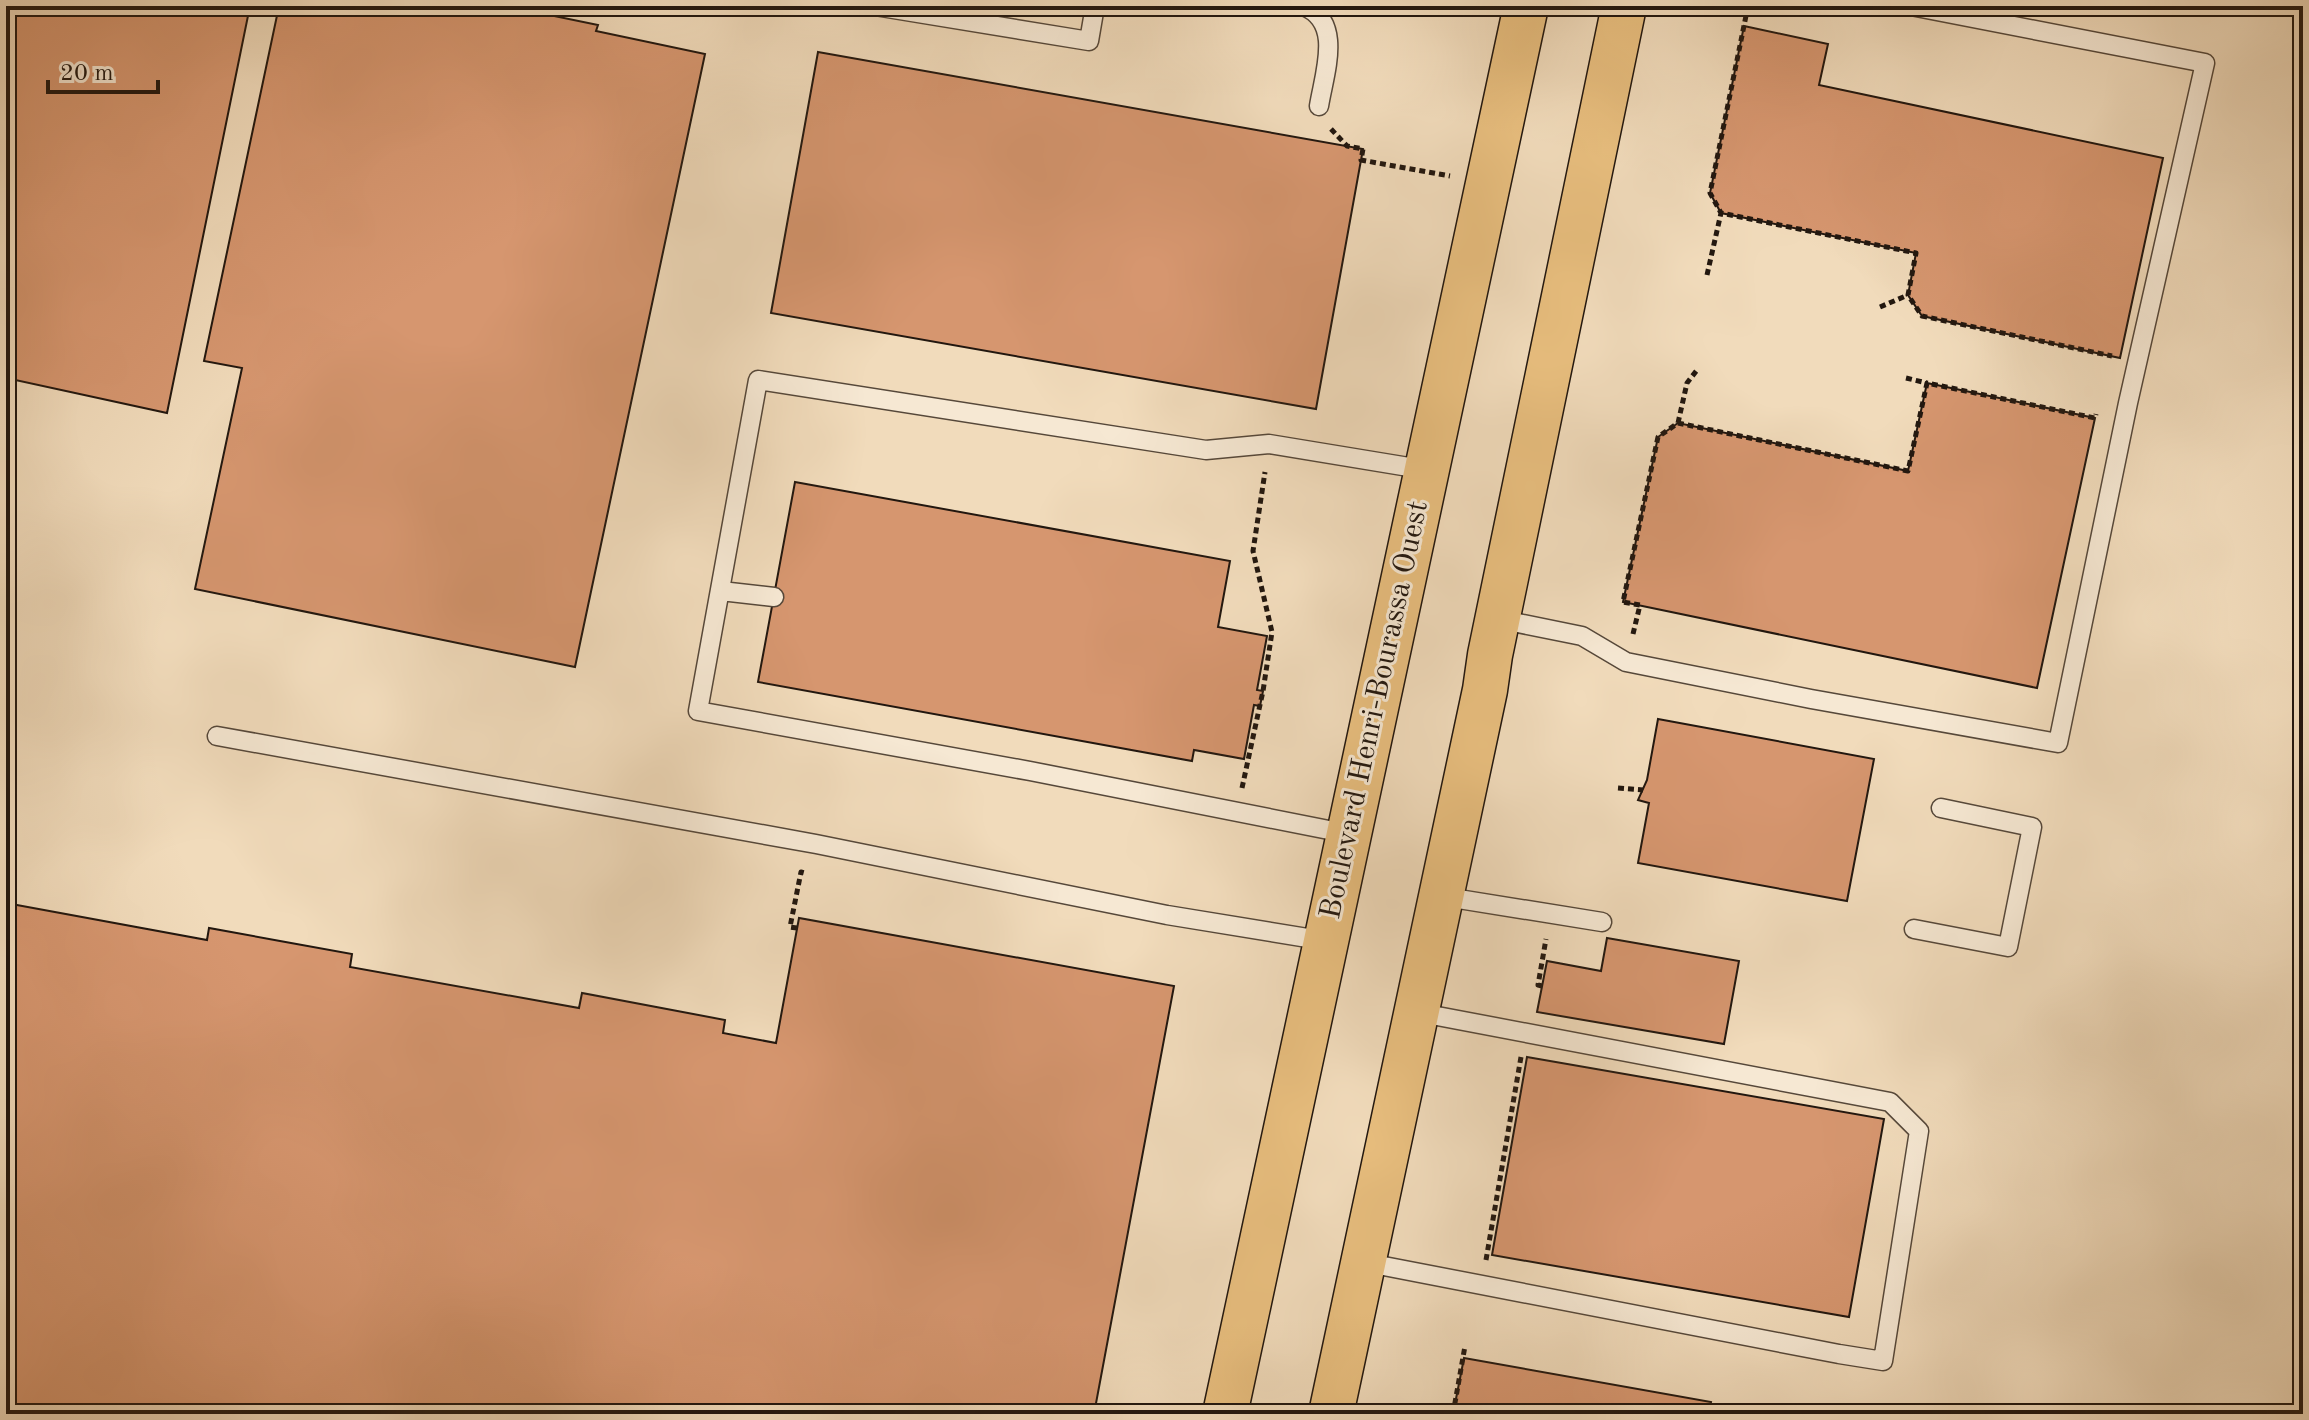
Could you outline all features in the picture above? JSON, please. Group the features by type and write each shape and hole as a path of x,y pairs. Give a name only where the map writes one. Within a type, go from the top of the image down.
{"main road":[{"name":"Boulevard Henri-Bourassa Ouest","path":"1225,1414 1526,6"},
{"path":"1331,1414 1485,690 1624,6"}],"lane":[{"path":"875,6 1089,41 1095,6"},
{"path":"1303,6 1322,20 1328,32 1329,48 1319,106"},
{"path":"1498,619 1582,636 1626,662 2058,743 2128,403 2205,63 1911,6"},
{"path":"1349,834 1030,771 698,711 758,380 1206,450 1269,444 1427,470"},
{"path":"721,591 774,597"},
{"path":"217,736 816,844 1167,915 1326,941"},
{"path":"1914,929 2008,947 2032,827 1941,808"},
{"path":"1440,896 1602,922"},
{"path":"1363,1262 1883,1361 1919,1131 1890,1102 1416,1012"}],"path":[{"path":"1707,275 1721,213 1710,193 1748,6"},
{"path":"1331,129 1347,146 1363,149 1361,160 1458,178"},
{"path":"1721,213 1916,253 1908,295 1922,316 2120,358"},
{"path":"1880,307 1908,295"},
{"path":"1640,605 1623,602 1658,437 1678,423 1687,383 1697,370"},
{"path":"1906,378 2095,418"},
{"path":"1678,423 1908,471 1927,383"},
{"path":"1246,772 1272,632 1253,551 1269,444"},
{"path":"1618,788 1643,790"},
{"path":"797,928 790,927 801,872"},
{"path":"1542,961 1538,985 1542,986"},
{"path":"1487,1257 1496,1220 1521,1054"},
{"path":"1453,1414 1465,1346"}],"building":[{"path":"6,6 250,6 167,413 6,378"},
{"path":"279,6 506,6 598,25 596,31 705,54 575,667 195,589 242,368 204,361"},
{"path":"1744,26 1828,44 1819,85 2163,158 2120,358 1922,316 1908,295 1916,253 1721,213 1710,193"},
{"path":"818,52 1363,149 1316,409 771,313"},
{"path":"1927,383 2095,418 2037,688 1623,602 1658,437 1678,423 1908,471"},
{"path":"795,482 1230,561 1218,627 1267,636 1257,690 1263,691 1260,706 1254,705 1244,759 1194,750 1192,761 758,682"},
{"path":"1658,719 1874,759 1847,901 1638,863 1649,803 1638,800 1647,780"},
{"path":"6,903 207,940 209,928 352,954 350,967 579,1008 582,993 725,1020 723,1033 776,1043 799,918 1174,986 1094,1414 6,1414"},
{"path":"1607,938 1739,961 1724,1044 1537,1012 1547,961 1601,971"},
{"path":"1527,1057 1884,1119 1849,1317 1492,1255"},
{"path":"1464,1358 1711,1402 1708,1414 1453,1414"}]}
